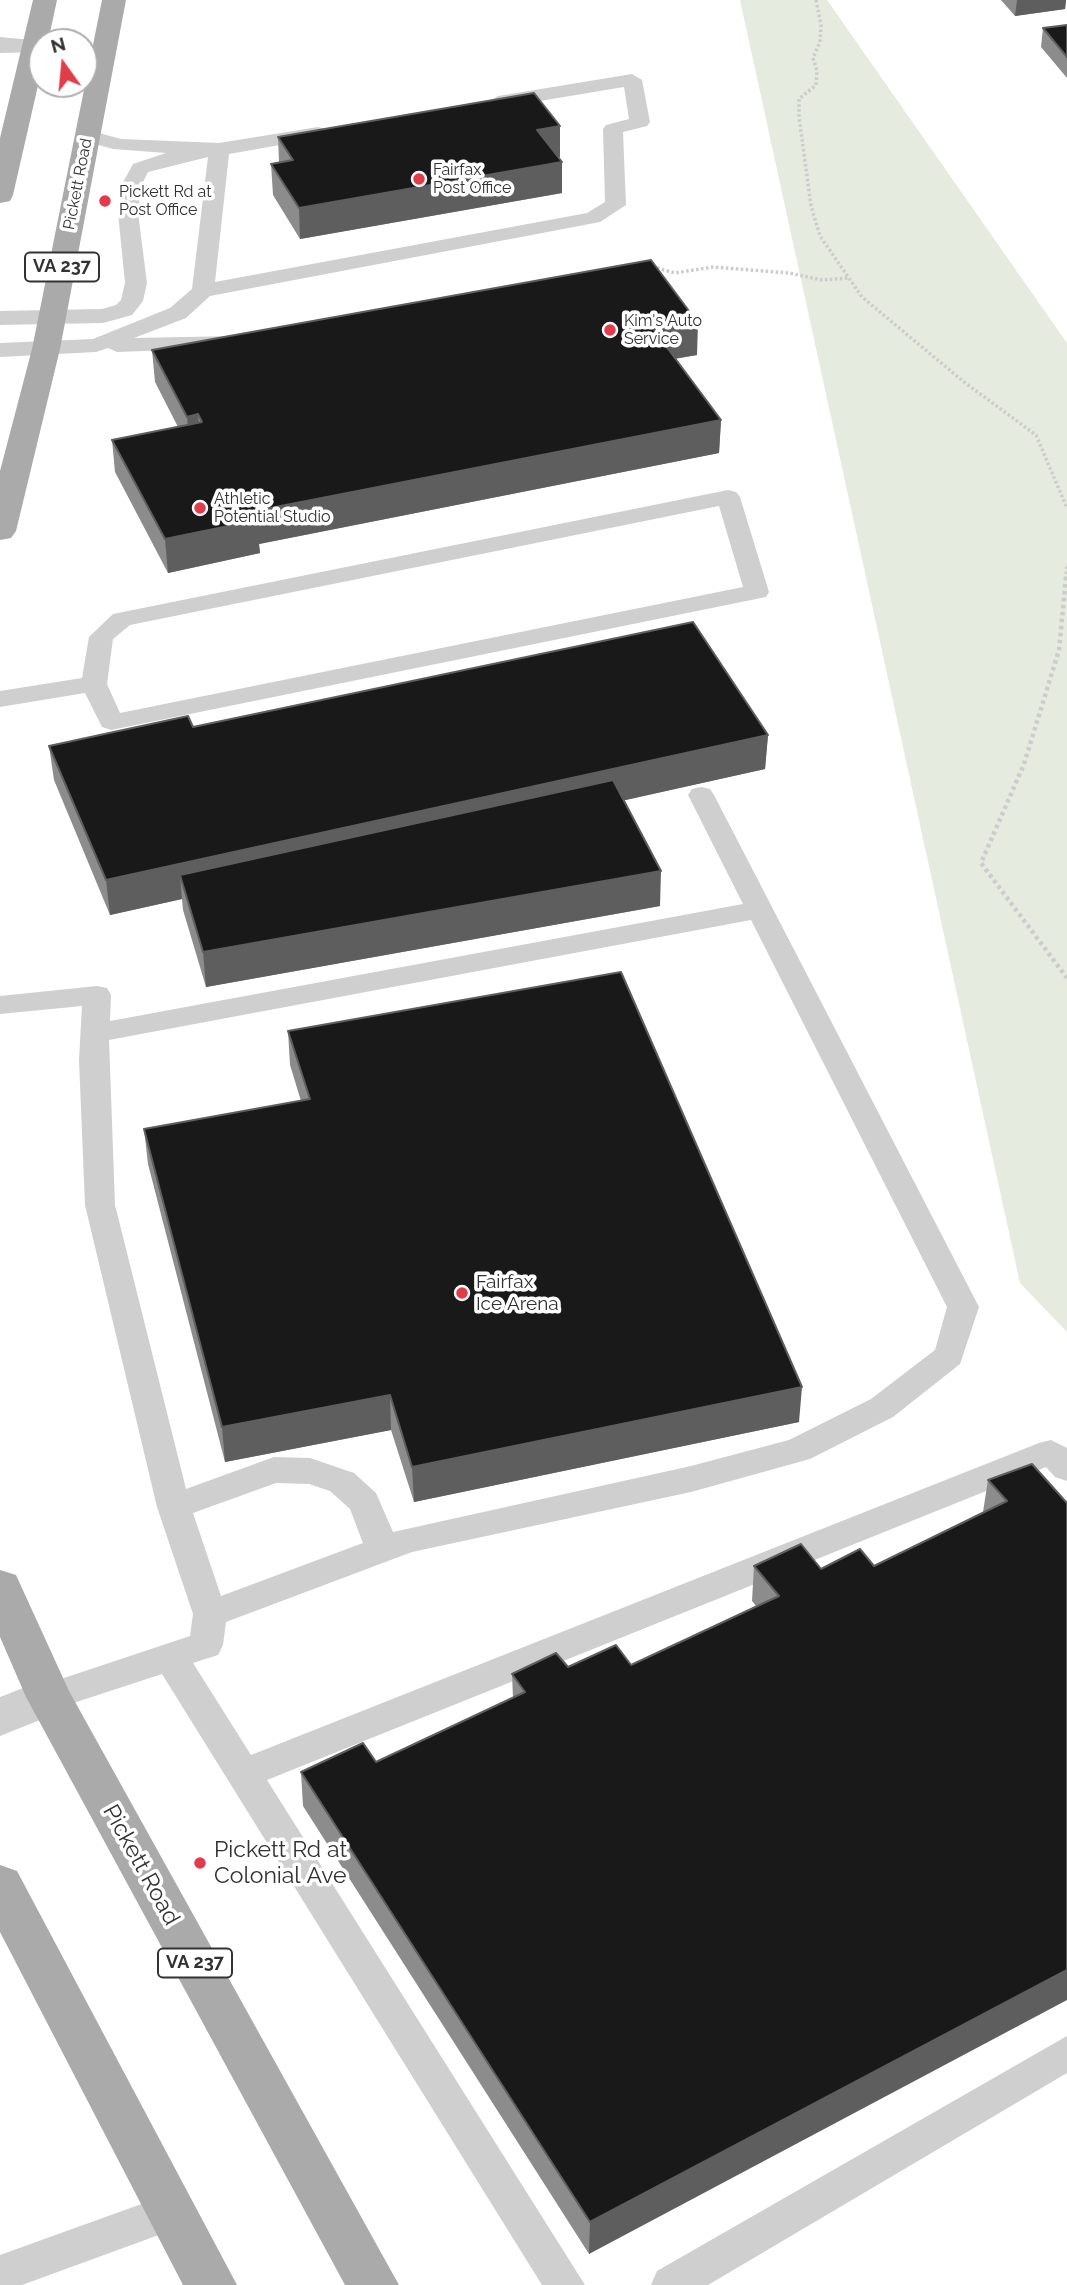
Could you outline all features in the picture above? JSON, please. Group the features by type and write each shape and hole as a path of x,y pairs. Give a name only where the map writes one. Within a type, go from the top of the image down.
{"main road":[{"path":"38,28 45,0"},
{"name":"Pickett Road","path":"0,531 53,317 114,0"},
{"path":"0,195 28,72"},
{"name":"Pickett Road","path":"0,1587 50,1697 373,2285"},
{"path":"0,1885 211,2285"}],"street":[{"path":"0,45 28,46"},
{"path":"0,1717 50,1697"}],"lane":[{"path":"96,345 178,313 202,291 593,218 615,205 613,129 640,122 632,80 474,106"},
{"path":"0,318 103,316 124,310 132,301 135,283 128,213 131,186 140,168 166,159 341,129"},
{"path":"88,136 120,145 219,149"},
{"path":"202,291 219,149"},
{"path":"0,350 213,343 253,336"},
{"path":"728,497 757,592 111,722 94,684 101,637 122,619 728,497"},
{"path":"0,699 94,684"},
{"path":"210,1614 408,1541 691,1479 798,1450 882,1408 949,1356 963,1307 701,795"},
{"path":"95,1033 760,910"},
{"path":"0,1006 97,995 95,1124 100,1205 174,1507 210,1614 206,1645 50,1697"},
{"path":"244,1773 1051,1452 1067,1468"},
{"path":"174,1507 274,1470 310,1471 342,1482 364,1502 383,1550"},
{"path":"171,1658 565,2285"},
{"path":"671,2285 1067,2053"},
{"path":"0,2274 173,2212"}],"path":[{"path":"816,0 821,25 820,42 813,58 817,71 816,85 799,100 811,206 820,236 862,297 964,382 1036,435 1067,508"},
{"path":"657,268 675,274 713,267 789,273 822,281 849,278"},
{"path":"1067,565 1059,650 1024,764 981,863 1067,978"}],"shaded area":[{"path":"740,0 827,0 1067,343 1067,1332 1020,1283"}],"building":[{"path":"1067,25 1067,57 1043,28"},
{"path":"534,93 560,126 537,130 562,162 299,208 271,164 293,160 278,137"},
{"path":"651,260 698,323 654,330 721,420 250,512 258,520 165,539 112,440 202,422 198,414 187,417 152,350"},
{"path":"693,622 768,735 106,880 49,746 188,716 193,727"},
{"path":"613,780 661,871 203,952 180,875"},
{"name":"Fairfax Ice Arena","path":"621,972 802,1387 412,1467 390,1395 222,1427 144,1129 310,1099 288,1031"},
{"path":"1032,1464 1067,1503 1067,1970 590,2222 301,1772 363,1743 376,1762 525,1692 512,1674 556,1653 568,1667 616,1645 631,1665 779,1596 754,1566 801,1544 821,1569 860,1549 874,1566 1007,1501 988,1480"}],"place":[{"name":"Fairfax Post Office","path":"419,179"},
{"name":"Pickett Rd at Post Office","path":"105,201"},
{"name":"Kim's Auto Service","path":"610,330"},
{"name":"Athletic Potential Studio","path":"200,508"},
{"name":"Fairfax Ice Arena","path":"462,1293"},
{"name":"Pickett Rd at Colonial Ave","path":"200,1863"}]}
